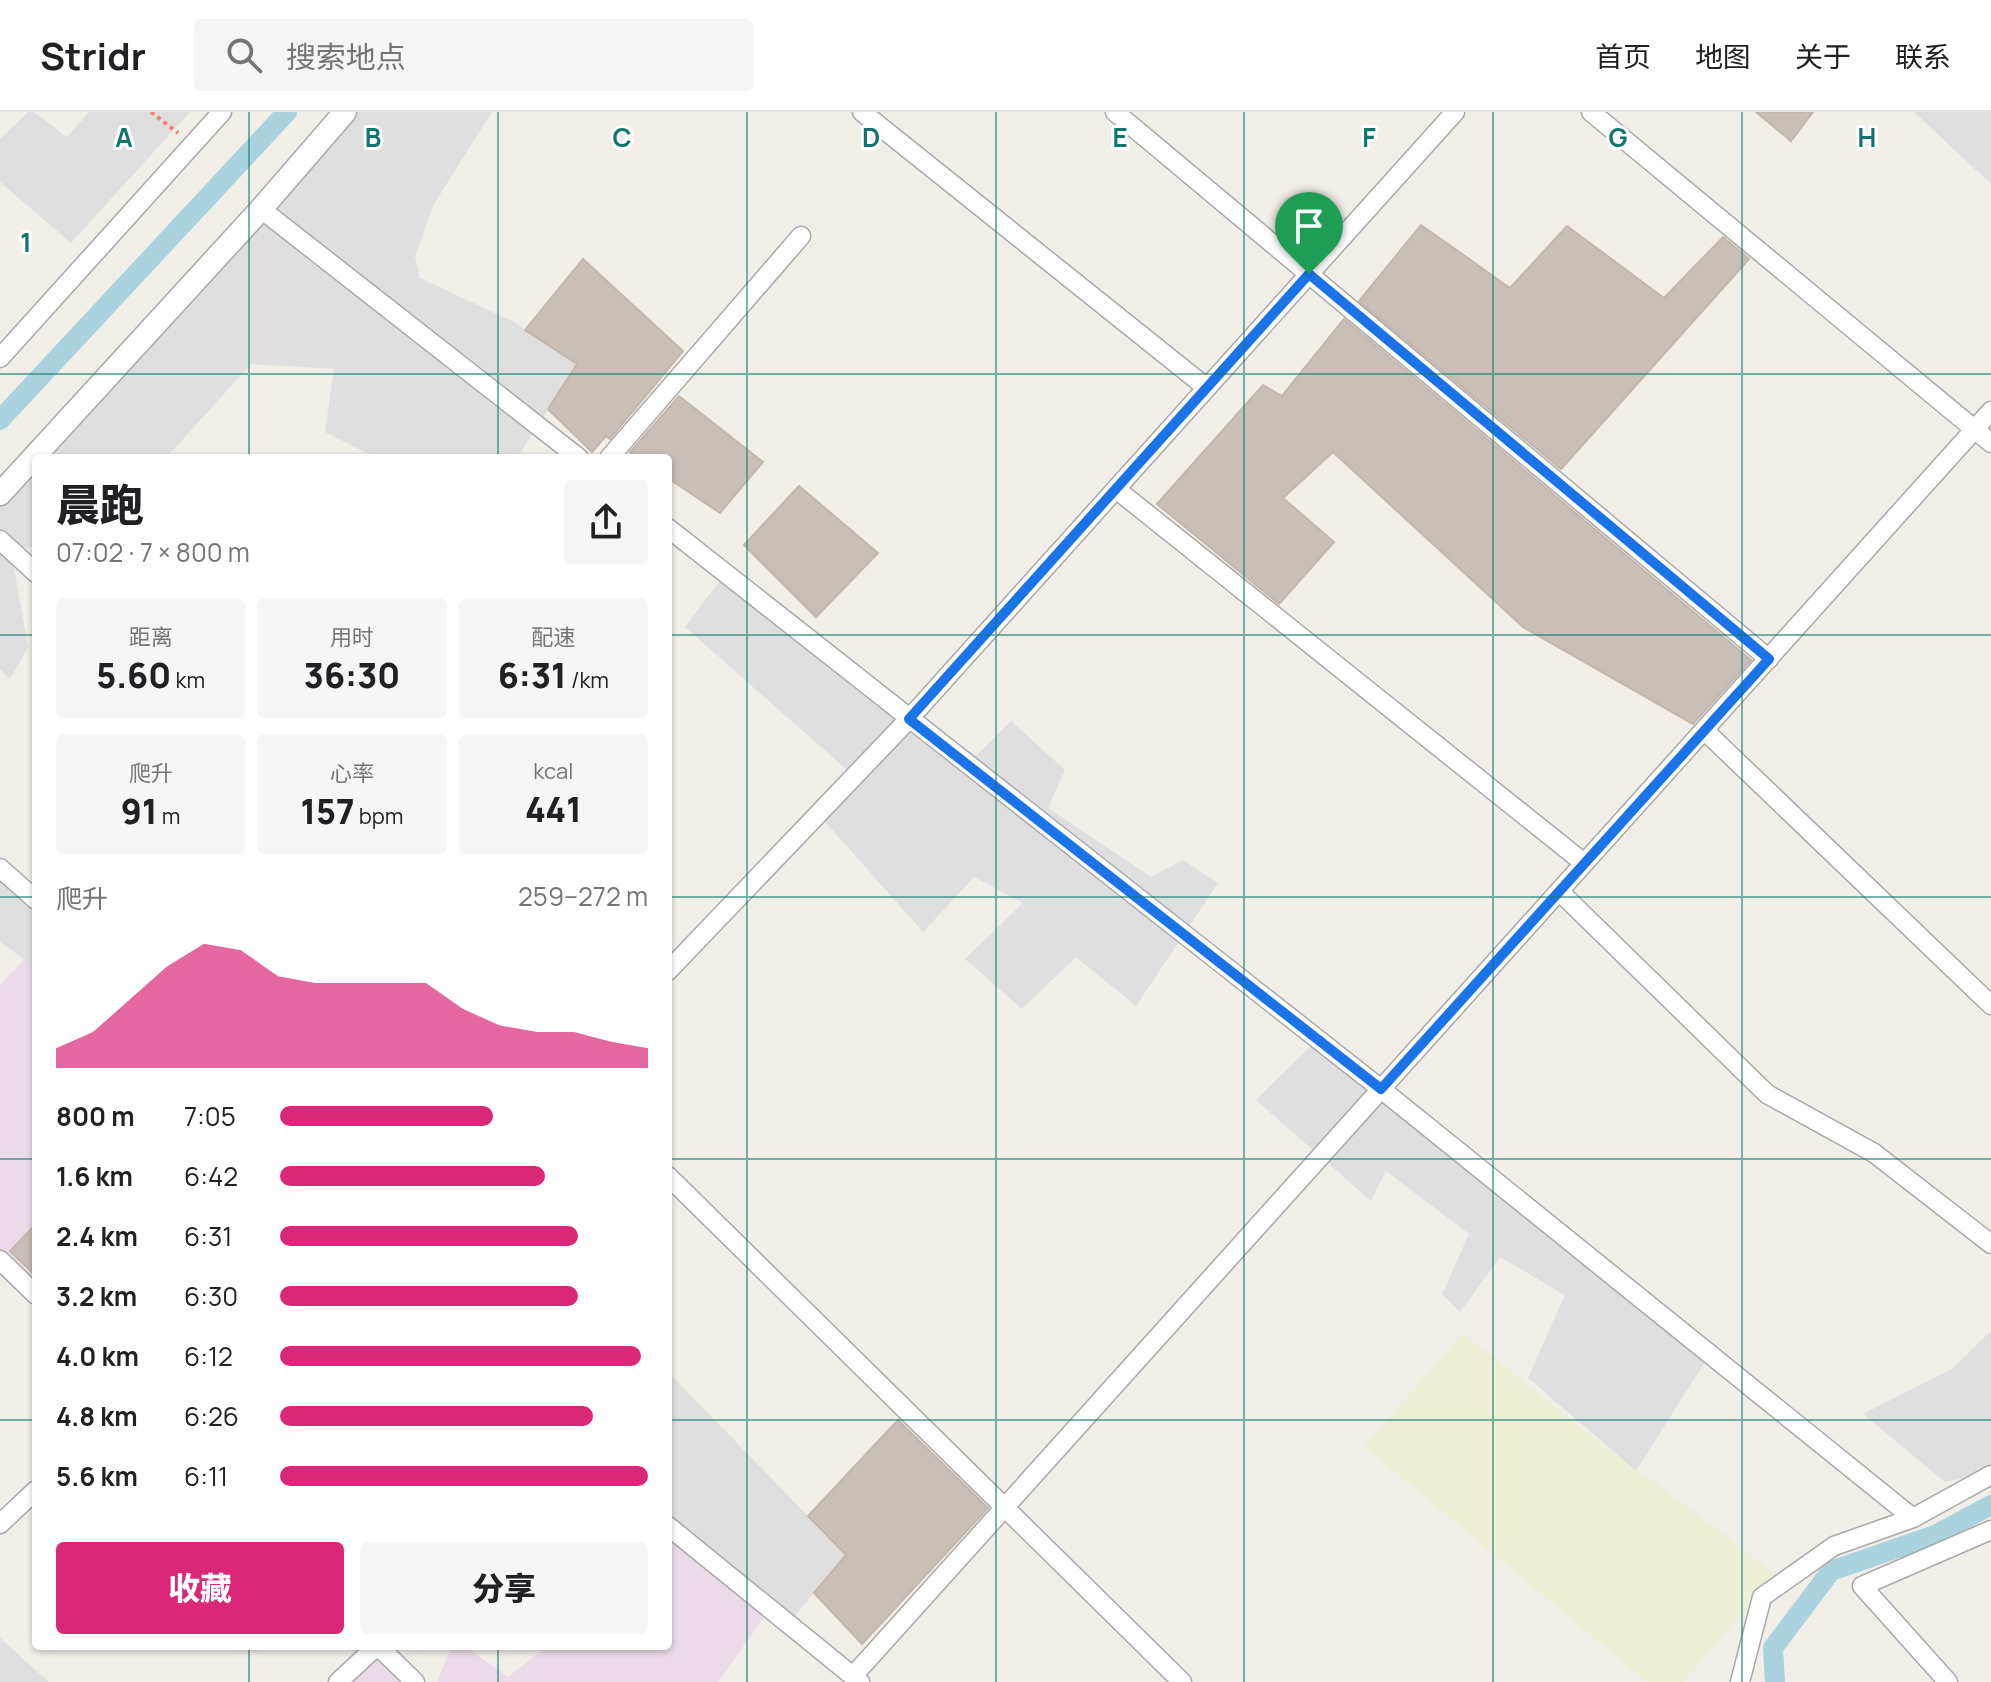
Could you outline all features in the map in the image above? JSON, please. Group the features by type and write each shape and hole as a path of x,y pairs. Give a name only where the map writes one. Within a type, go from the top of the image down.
{"street":[{"path":"0,358 222,112"},
{"path":"37,454 261,209 345,112"},
{"path":"862,112 1207,388"},
{"path":"1115,112 1769,659"},
{"path":"672,967 909,719 1455,112"},
{"path":"1591,112 1991,443"},
{"path":"261,209 574,454"},
{"path":"612,454 801,236"},
{"path":"672,1529 856,1679 1005,1507 1991,411"},
{"path":"0,494 32,459"},
{"path":"1116,489 1584,863"},
{"path":"672,531 1381,1089 1913,1518"},
{"path":"0,540 32,569"},
{"path":"1704,730 1991,1005"},
{"path":"0,868 32,896"},
{"path":"1559,891 1767,1094 1874,1153 1991,1244"},
{"path":"672,1180 1182,1682"},
{"path":"0,1260 32,1291"},
{"path":"1740,1682 1762,1597 1834,1546 1913,1518 1991,1475"},
{"path":"0,1524 32,1494"},
{"path":"1948,1682 1862,1586 1991,1530"},
{"path":"338,1682 374,1650"},
{"path":"382,1650 415,1682"}],"path":[{"path":"151,112 193,144"}],"shaded area":[{"path":"28,112 34,112 67,137 89,112 190,112 71,243 0,182 0,139"},
{"path":"343,112 492,112 434,204 415,256 420,278 514,322 577,364 520,454 369,454 325,432 334,369 251,364 170,454 33,454"},
{"path":"1914,112 1991,112 1991,184"},
{"path":"32,456 32,547 11,550 28,647 10,679 0,669 0,491"},
{"path":"725,574 968,764 1011,721 1065,770 1048,808 1151,877 1183,860 1218,883 1136,1006 1076,957 1022,1009 965,959 1023,903 974,877 923,932 820,816 854,776 685,627"},
{"path":"0,880 32,909 32,965 0,942"},
{"path":"24,959 32,965 32,1279 0,1251 0,986"},
{"path":"1318,1039 1710,1354 1636,1471 1528,1378 1565,1295 1500,1257 1460,1312 1442,1294 1469,1234 1386,1171 1371,1201 1256,1100"},
{"path":"1991,1331 1991,1471 1945,1482 1863,1414 1952,1369"},
{"path":"672,1376 846,1555 788,1624 672,1525"},
{"path":"672,1529 770,1609 718,1682 437,1682 450,1650 471,1650 508,1677 542,1650 672,1650"},
{"path":"0,1638 49,1682 0,1682"},
{"path":"373,1650 381,1650 415,1682 352,1682 346,1675"}],"green space":[{"path":"1463,1333 1636,1471 1645,1474 1776,1574 1683,1682 1647,1682 1364,1446"}],"building":[{"path":"1756,112 1813,112 1791,141"},
{"path":"1421,225 1510,288 1567,226 1664,298 1723,237 1749,259 1561,469 1359,301"},
{"path":"583,259 683,351 610,439 606,436 592,452 548,409 577,364 525,330"},
{"path":"1344,319 1751,660 1693,724 1523,627 1333,452 1283,498 1334,542 1279,604 1157,504 1263,385 1282,396"},
{"path":"679,396 763,462 720,513 672,481 672,454 630,452"},
{"path":"799,486 878,553 816,617 744,545"},
{"path":"32,1228 32,1272 10,1251"},
{"path":"898,1420 988,1508 862,1644 814,1593 846,1555 808,1516"}],"waterway":[{"path":"0,420 287,112"},
{"path":"1775,1682 1773,1648 1831,1571 1935,1535 1991,1505"}],"route":[{"path":"1309,274 1769,659 1381,1089 909,719 1309,274"}]}
